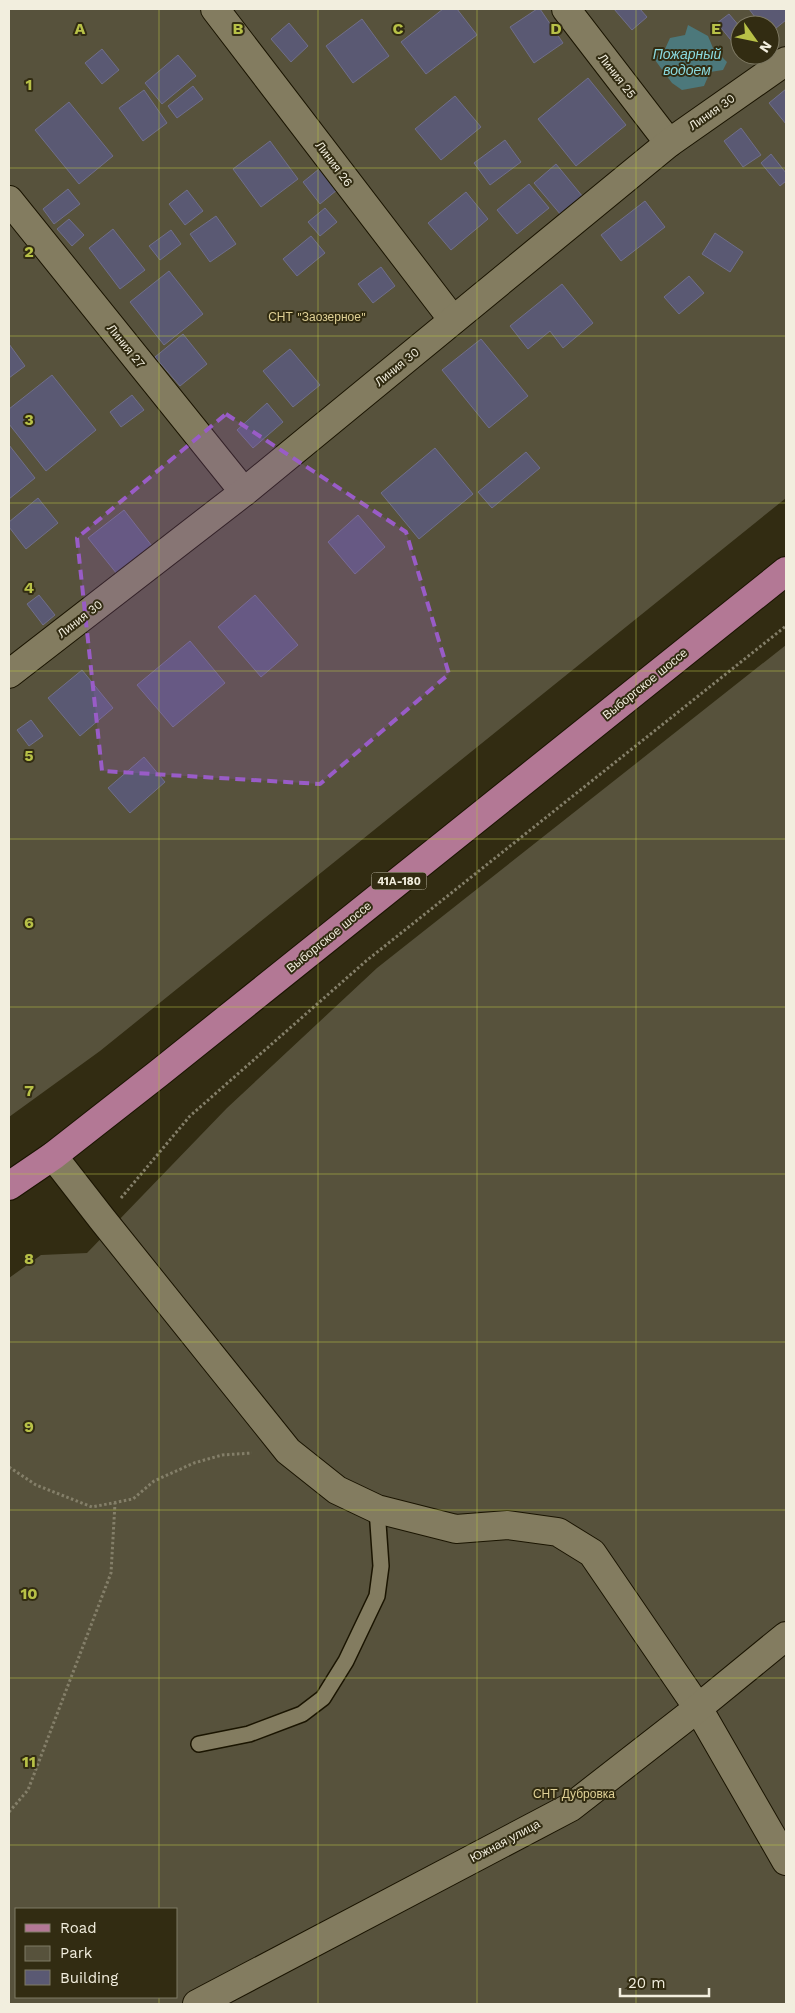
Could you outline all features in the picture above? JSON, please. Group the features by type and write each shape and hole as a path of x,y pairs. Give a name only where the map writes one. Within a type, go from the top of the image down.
{"main road":[{"name":"Выборгское шоссе","path":"9,1186 53,1156 159,1073 786,571"}],"street":[{"name":"Линия 26","path":"215,9 453,320"},
{"name":"Линия 25","path":"566,9 669,142"},
{"name":"Линия 30","path":"11,668 244,492 669,142 786,61"},
{"name":"Линия 27","path":"9,200 244,492"},
{"path":"53,1156 288,1451 337,1490 377,1509 456,1529 508,1525 558,1532 592,1553 698,1708 786,1861"},
{"name":"Южная улица","path":"197,2004 571,1807 698,1708 786,1636"}],"lane":[{"path":"199,1744 249,1734 302,1714 323,1698 346,1661 376,1596 381,1566 377,1509"}],"path":[{"path":"102,1219 190,1116 358,967 786,626"},
{"path":"9,1467 36,1485 92,1507 133,1499 154,1481 194,1463 222,1454 288,1451"},
{"path":"9,1812 28,1790 111,1573 115,1503"}],"highlighted area":[{"path":"226,414 406,532 449,674 320,784 102,771 77,538"}],"green space":[{"name":"СНТ \"Заозерное\"","path":"9,9 786,9 786,498 100,1051 9,1117"},
{"name":"СНТ Дубровка","path":"786,645 786,2004 9,2004 9,1278 41,1255 87,1253 227,1108 377,968"}],"water":[{"name":"Пожарный водоем","path":"688,25 708,36 713,48 727,62 723,70 710,72 704,86 682,90 672,83 655,60 659,53 665,49 670,38 685,35"}],"building":[{"path":"443,9 457,9 477,35 426,74 401,42"},
{"path":"537,9 540,9 563,43 534,63 510,27"},
{"path":"614,9 640,9 647,17 632,30"},
{"path":"749,9 786,9 786,20 780,25 780,15 754,15"},
{"path":"729,14 730,15 730,39 717,23"},
{"path":"362,19 389,56 353,83 326,46"},
{"path":"289,23 308,46 291,62 271,39"},
{"path":"102,49 119,70 102,84 85,63"},
{"path":"178,55 196,76 162,104 145,83"},
{"path":"588,78 626,125 576,166 538,119"},
{"path":"193,86 203,99 177,118 168,106"},
{"path":"786,89 786,124 769,103"},
{"path":"144,90 167,123 143,141 119,108"},
{"path":"455,96 481,127 441,160 415,129"},
{"path":"69,102 113,156 79,184 35,130"},
{"path":"741,128 761,155 743,167 724,141"},
{"path":"505,140 521,162 490,185 474,163"},
{"path":"270,141 298,179 261,207 233,169"},
{"path":"771,154 786,173 786,181 780,186 761,163"},
{"path":"556,164 583,197 561,215 534,183"},
{"path":"319,169 337,190 320,204 303,182"},
{"path":"529,184 549,208 517,234 497,210"},
{"path":"68,189 80,204 54,224 43,209"},
{"path":"187,190 203,211 185,225 169,204"},
{"path":"466,192 488,219 451,250 428,223"},
{"path":"645,201 665,227 621,261 601,235"},
{"path":"325,208 337,222 320,236 308,222"},
{"path":"216,216 236,244 210,262 190,234"},
{"path":"69,219 84,235 72,246 57,229"},
{"path":"113,229 145,270 120,289 89,248"},
{"path":"171,230 181,244 160,260 149,246"},
{"path":"715,233 743,252 730,272 702,254"},
{"path":"311,236 325,253 297,276 283,259"},
{"path":"381,267 395,286 373,303 358,284"},
{"path":"169,271 203,314 164,345 130,302"},
{"path":"689,276 704,293 679,314 664,297"},
{"path":"562,284 593,323 563,348 550,331 528,349 510,326"},
{"path":"183,334 207,364 180,386 155,357"},
{"path":"481,339 528,396 489,428 442,370"},
{"path":"9,344 25,366 9,378"},
{"path":"290,349 320,385 293,407 263,371"},
{"path":"52,375 96,430 46,471 9,424 9,409"},
{"path":"132,395 144,410 121,427 110,412"},
{"path":"267,403 283,422 253,448 237,430"},
{"path":"9,445 35,478 9,499"},
{"path":"435,448 473,494 419,539 381,493"},
{"path":"526,452 540,468 492,508 478,492"},
{"path":"38,498 58,523 26,549 9,527 9,522"},
{"path":"124,510 152,546 117,574 88,538"},
{"path":"358,515 385,547 355,574 328,542"},
{"path":"39,595 55,615 43,625 27,604"},
{"path":"255,595 298,645 261,677 218,627"},
{"path":"190,641 225,683 173,727 137,685"},
{"path":"82,670 113,708 80,736 48,698"},
{"path":"31,720 43,736 29,746 17,730"},
{"path":"144,757 165,782 130,813 108,788"}]}
